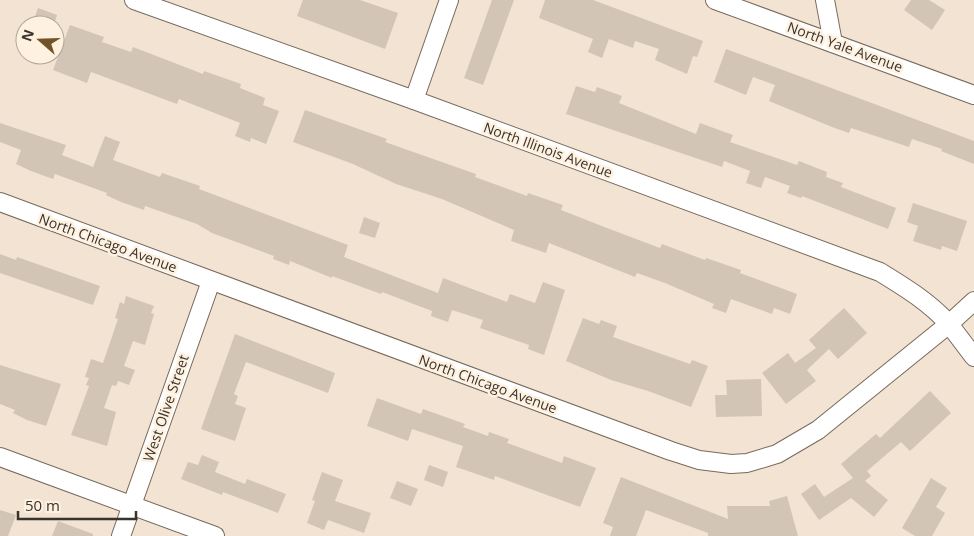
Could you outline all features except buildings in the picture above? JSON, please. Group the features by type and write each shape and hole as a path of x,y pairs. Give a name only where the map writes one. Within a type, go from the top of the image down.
{"street":[{"name":"North Illinois Avenue","path":"134,0 414,100 880,272 917,294 935,309 974,357"},
{"path":"414,100 449,0"},
{"name":"North Yale Avenue","path":"715,0 974,95"},
{"path":"825,0 833,43"},
{"name":"North Chicago Avenue","path":"0,202 671,451 699,460 731,464 747,463 777,454 818,430 949,324 974,300"},
{"name":"West Olive Street","path":"121,536 211,281"},
{"path":"0,457 215,536"}]}
